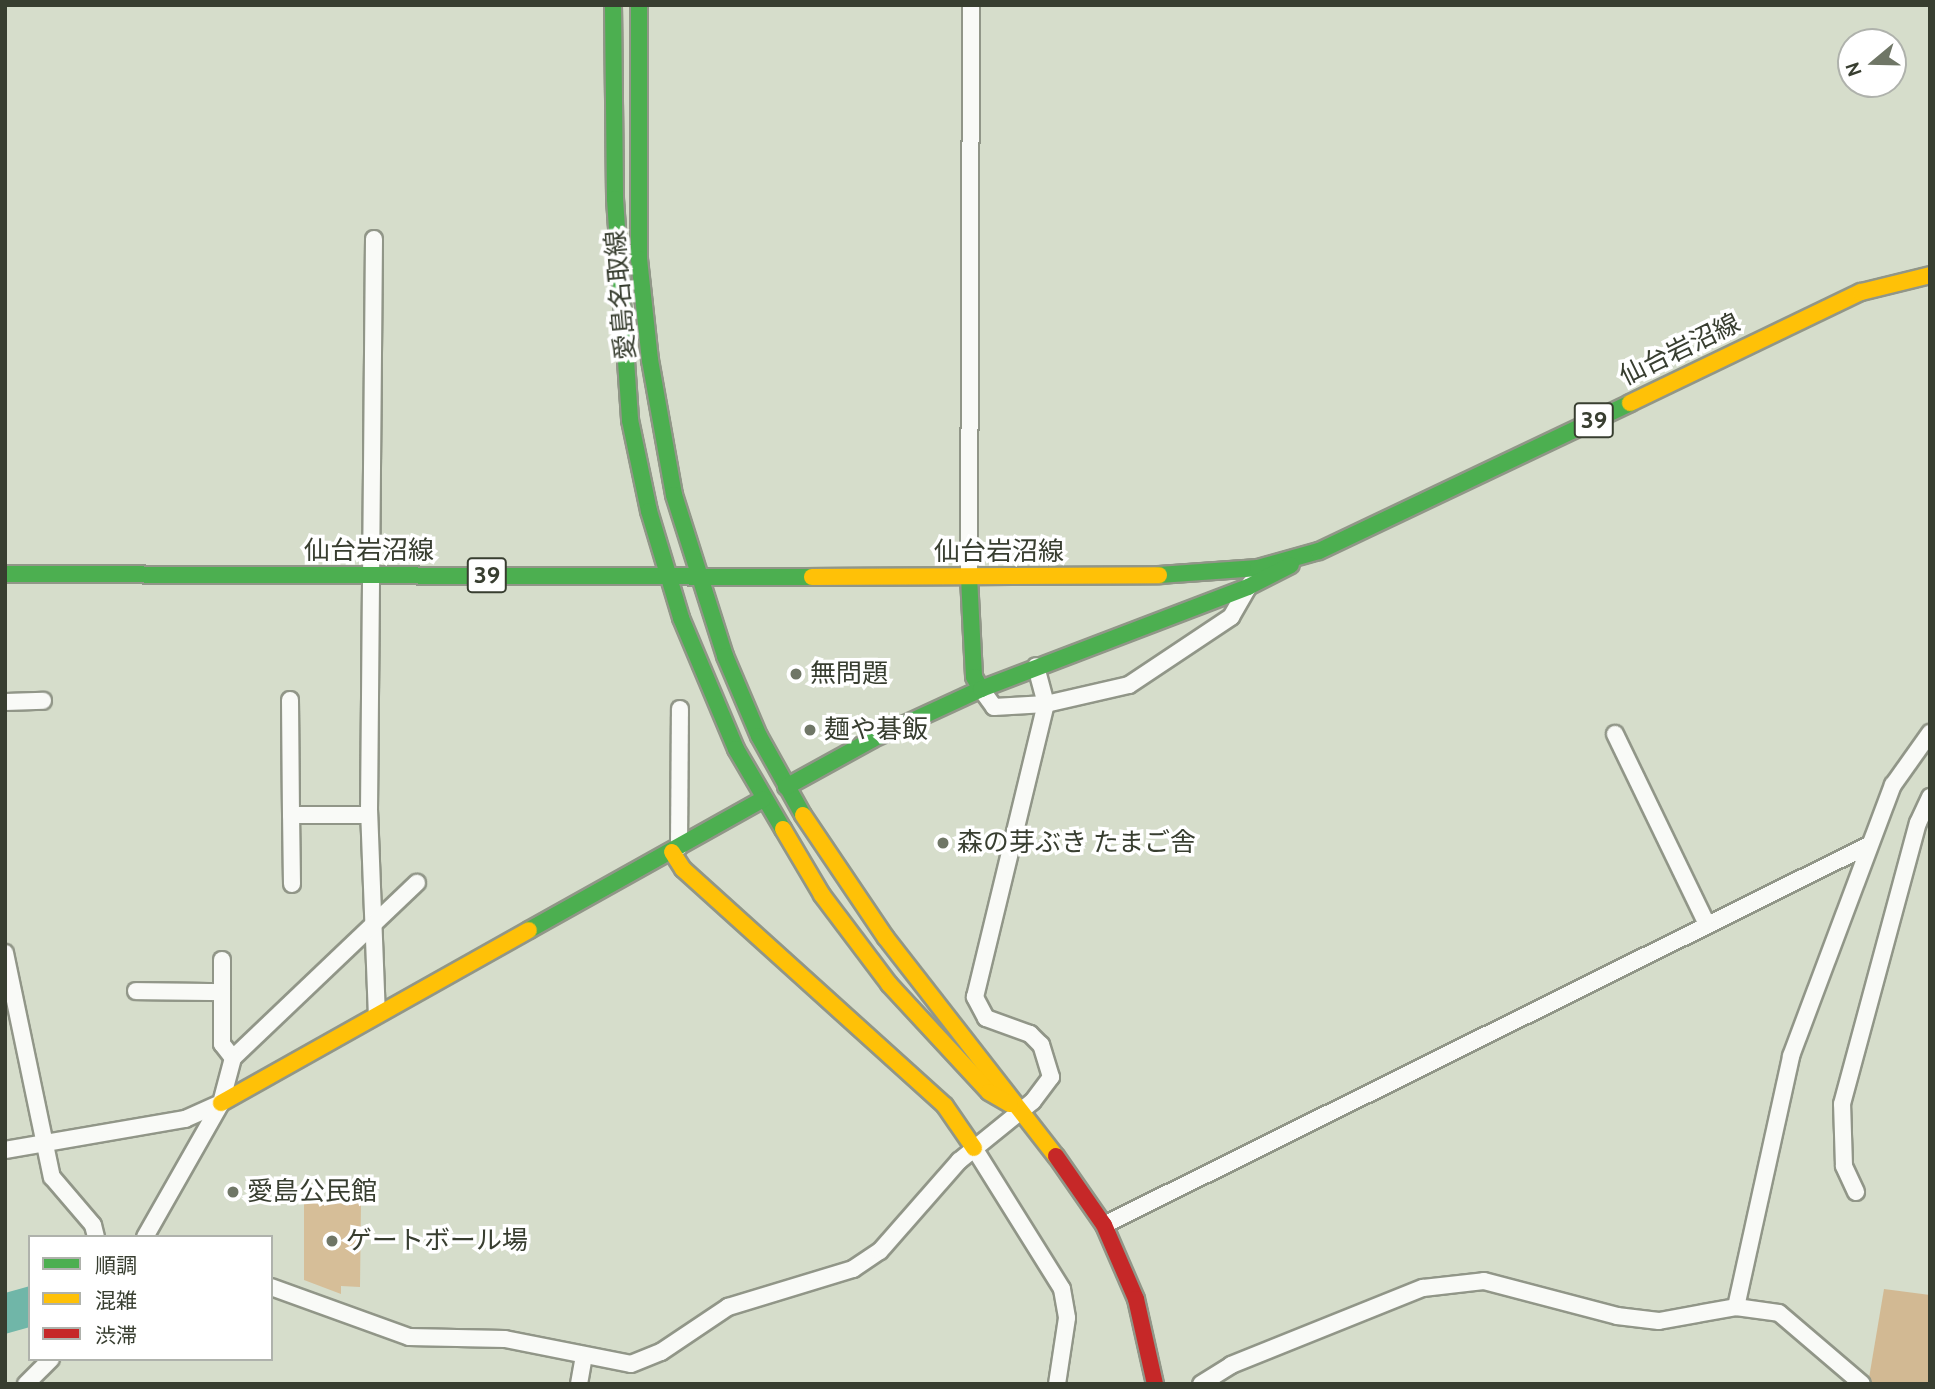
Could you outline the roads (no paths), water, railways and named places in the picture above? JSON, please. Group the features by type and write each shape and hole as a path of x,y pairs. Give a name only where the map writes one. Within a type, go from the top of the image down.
{"street":[{"name":"愛島名取線","path":"613,5 615,199 630,419 667,576 712,696 763,799 822,895 889,984 989,1092 1022,1111"},
{"name":"愛島名取線","path":"639,5 639,259 650,360 674,495 698,576 739,692 786,787 886,938 1022,1111 1104,1225 1136,1299 1155,1384"},
{"path":"971,5 969,577 974,677 994,707 1046,704 1129,685 1230,617 1258,568"},
{"path":"373,239 369,814 377,1013"},
{"name":"仙台岩沼線","path":"5,574 969,577 1212,573 1258,568 1319,551 1797,320 1861,292 1930,275"},
{"path":"786,787 873,738 981,689 1248,587 1319,551"},
{"path":"273,1288 410,1337 505,1339 584,1357 639,1363 729,1307 853,1269 880,1251 974,1148 1022,1111 1051,1077 1049,1060 1030,1034 986,1018 975,997 975,984 1025,805 1046,704 1036,666"},
{"path":"290,700 292,884"},
{"path":"5,702 43,701"},
{"path":"680,709 676,850 683,869 945,1106 1062,1289 1067,1318 1057,1384"},
{"path":"1736,1307 1791,1056 1893,785 1930,733"},
{"path":"1615,734 1707,924"},
{"path":"1856,1192 1844,1166 1842,1104 1915,835 1930,797"},
{"path":"5,1150 185,1119 221,1104 377,1013 676,850 763,799"},
{"path":"291,815 369,814"},
{"path":"1104,1225 1869,845"},
{"path":"146,1235 221,1104 233,1058 417,883"},
{"path":"5,953 52,1177 93,1225 96,1235"},
{"path":"222,960 222,1044 233,1058"},
{"path":"136,991 222,992"},
{"path":"1201,1384 1231,1365 1423,1288 1484,1281 1617,1316 1659,1321 1736,1307 1779,1312 1862,1384"},
{"path":"579,1384 584,1357"},
{"path":"26,1384 49,1361"}],"water":[{"path":"28,1287 28,1328 5,1334 5,1293"}],"place":[{"name":"無問題","path":"796,674"},
{"name":"麺や碁飯","path":"810,730"},
{"name":"森の芽ぶき たまご舎","path":"943,843"},
{"name":"愛島公民館","path":"233,1192"},
{"name":"ゲートボール場","path":"332,1241"}]}
